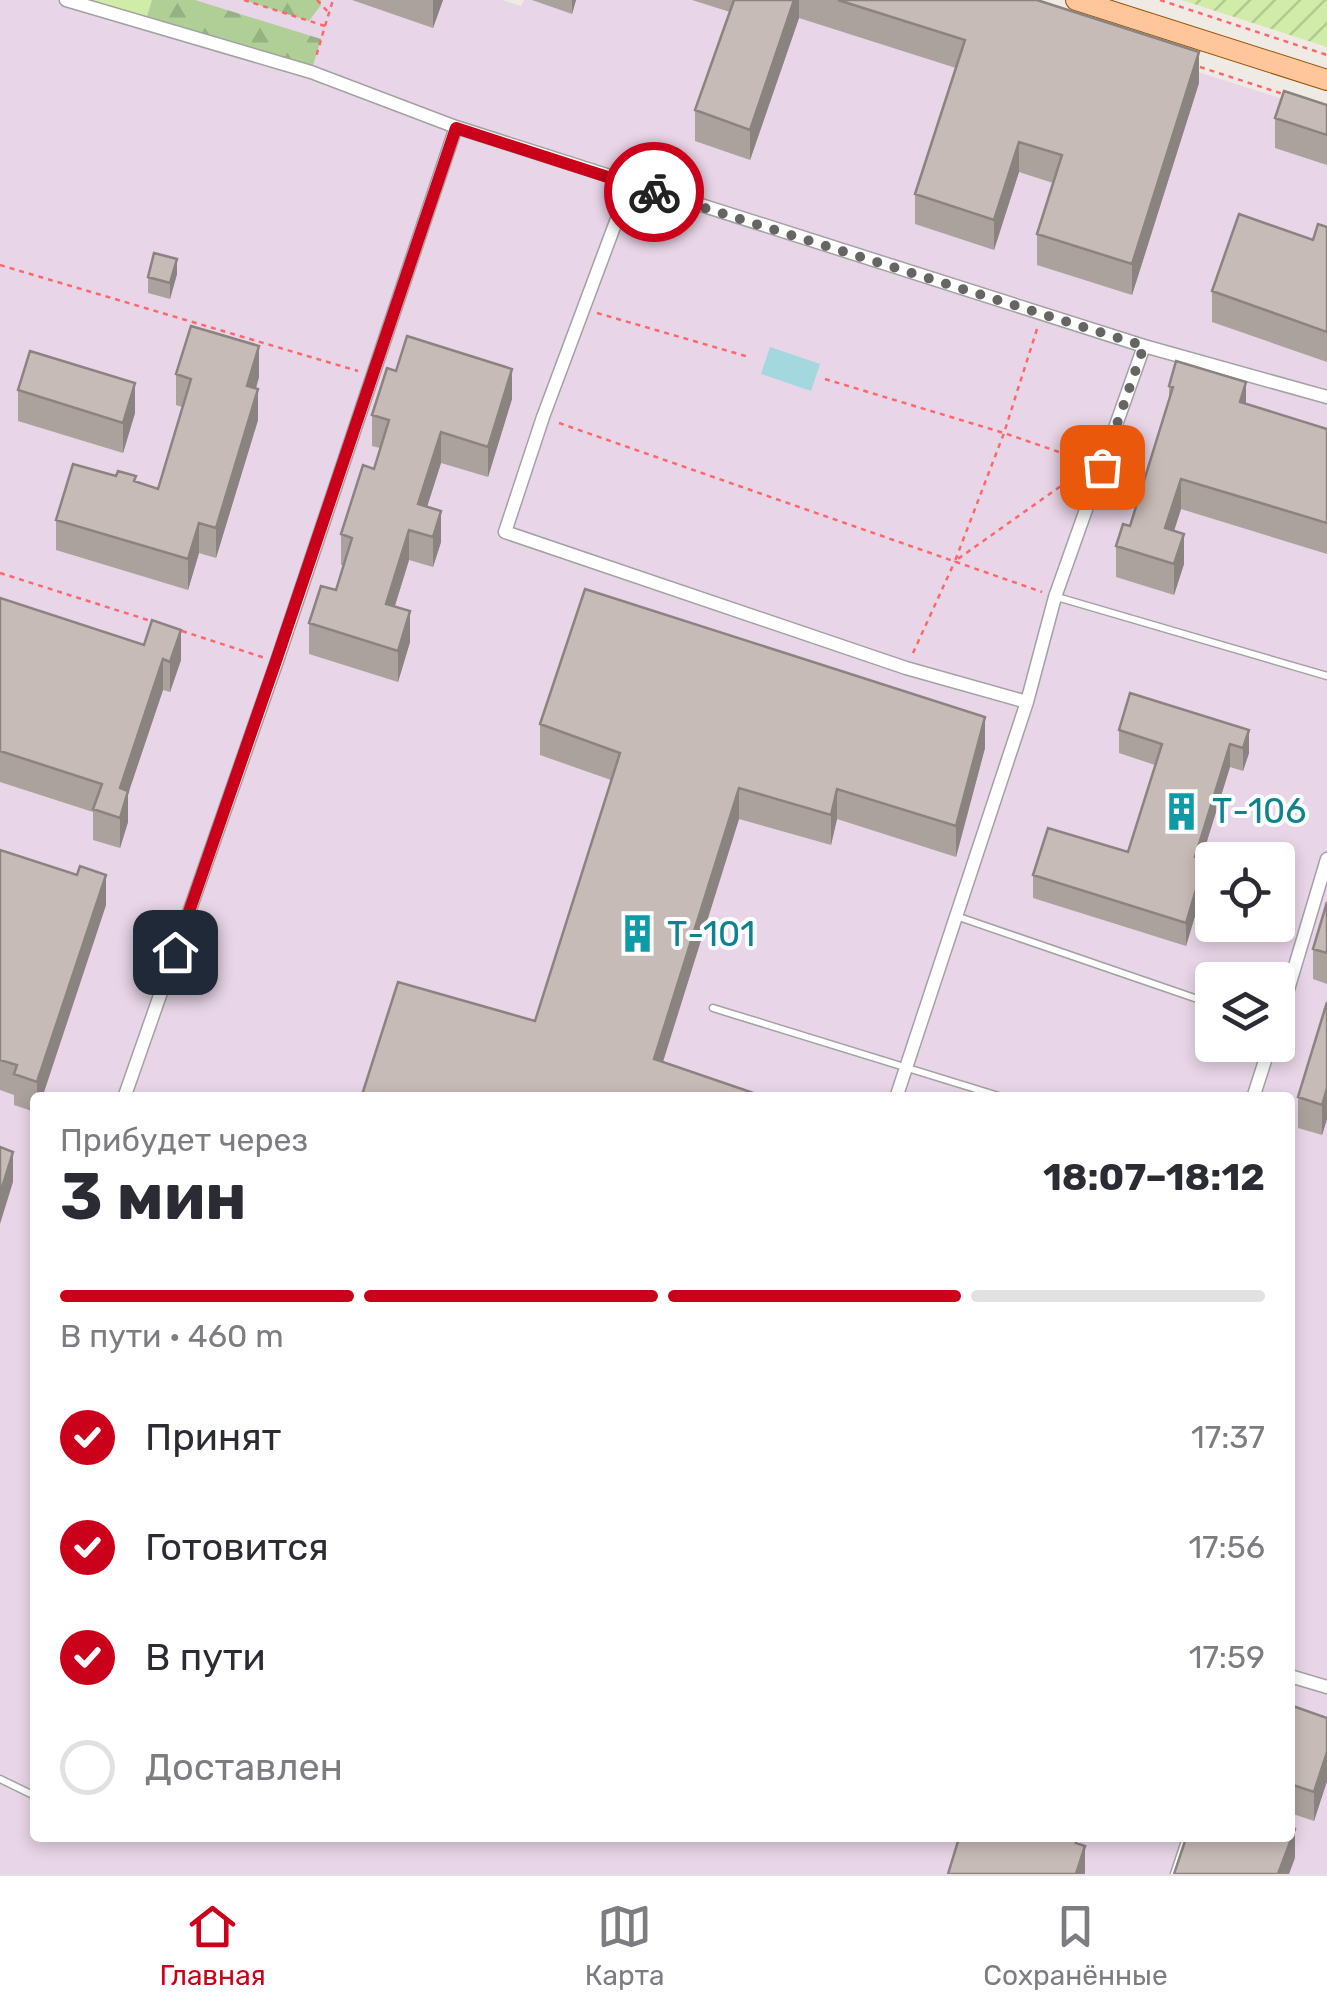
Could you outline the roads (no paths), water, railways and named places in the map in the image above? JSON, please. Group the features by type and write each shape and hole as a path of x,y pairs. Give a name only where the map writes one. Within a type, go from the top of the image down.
{"main road":[{"path":"1076,0 1327,80"}],"street":[{"path":"66,0 311,72 456,128 1144,346 1327,397"},
{"path":"126,1092 456,128"},
{"path":"630,184 505,532 906,668 1026,702"},
{"path":"898,1092 1026,702 1056,596 1144,346"},
{"path":"1295,966 1327,860"},
{"path":"1255,1092 1265,1062"},
{"path":"1295,1678 1327,1688"}],"lane":[{"path":"1056,596 1327,676"},
{"path":"955,915 1195,998"},
{"path":"713,1008 986,1092"},
{"path":"0,1779 30,1794"},
{"path":"1174,1874 1185,1842"}],"water":[{"path":"770,347 820,364 811,391 761,374"}],"place":[{"name":"Т-106","path":"1182,811"},
{"name":"Т-101","path":"637,934"}]}
